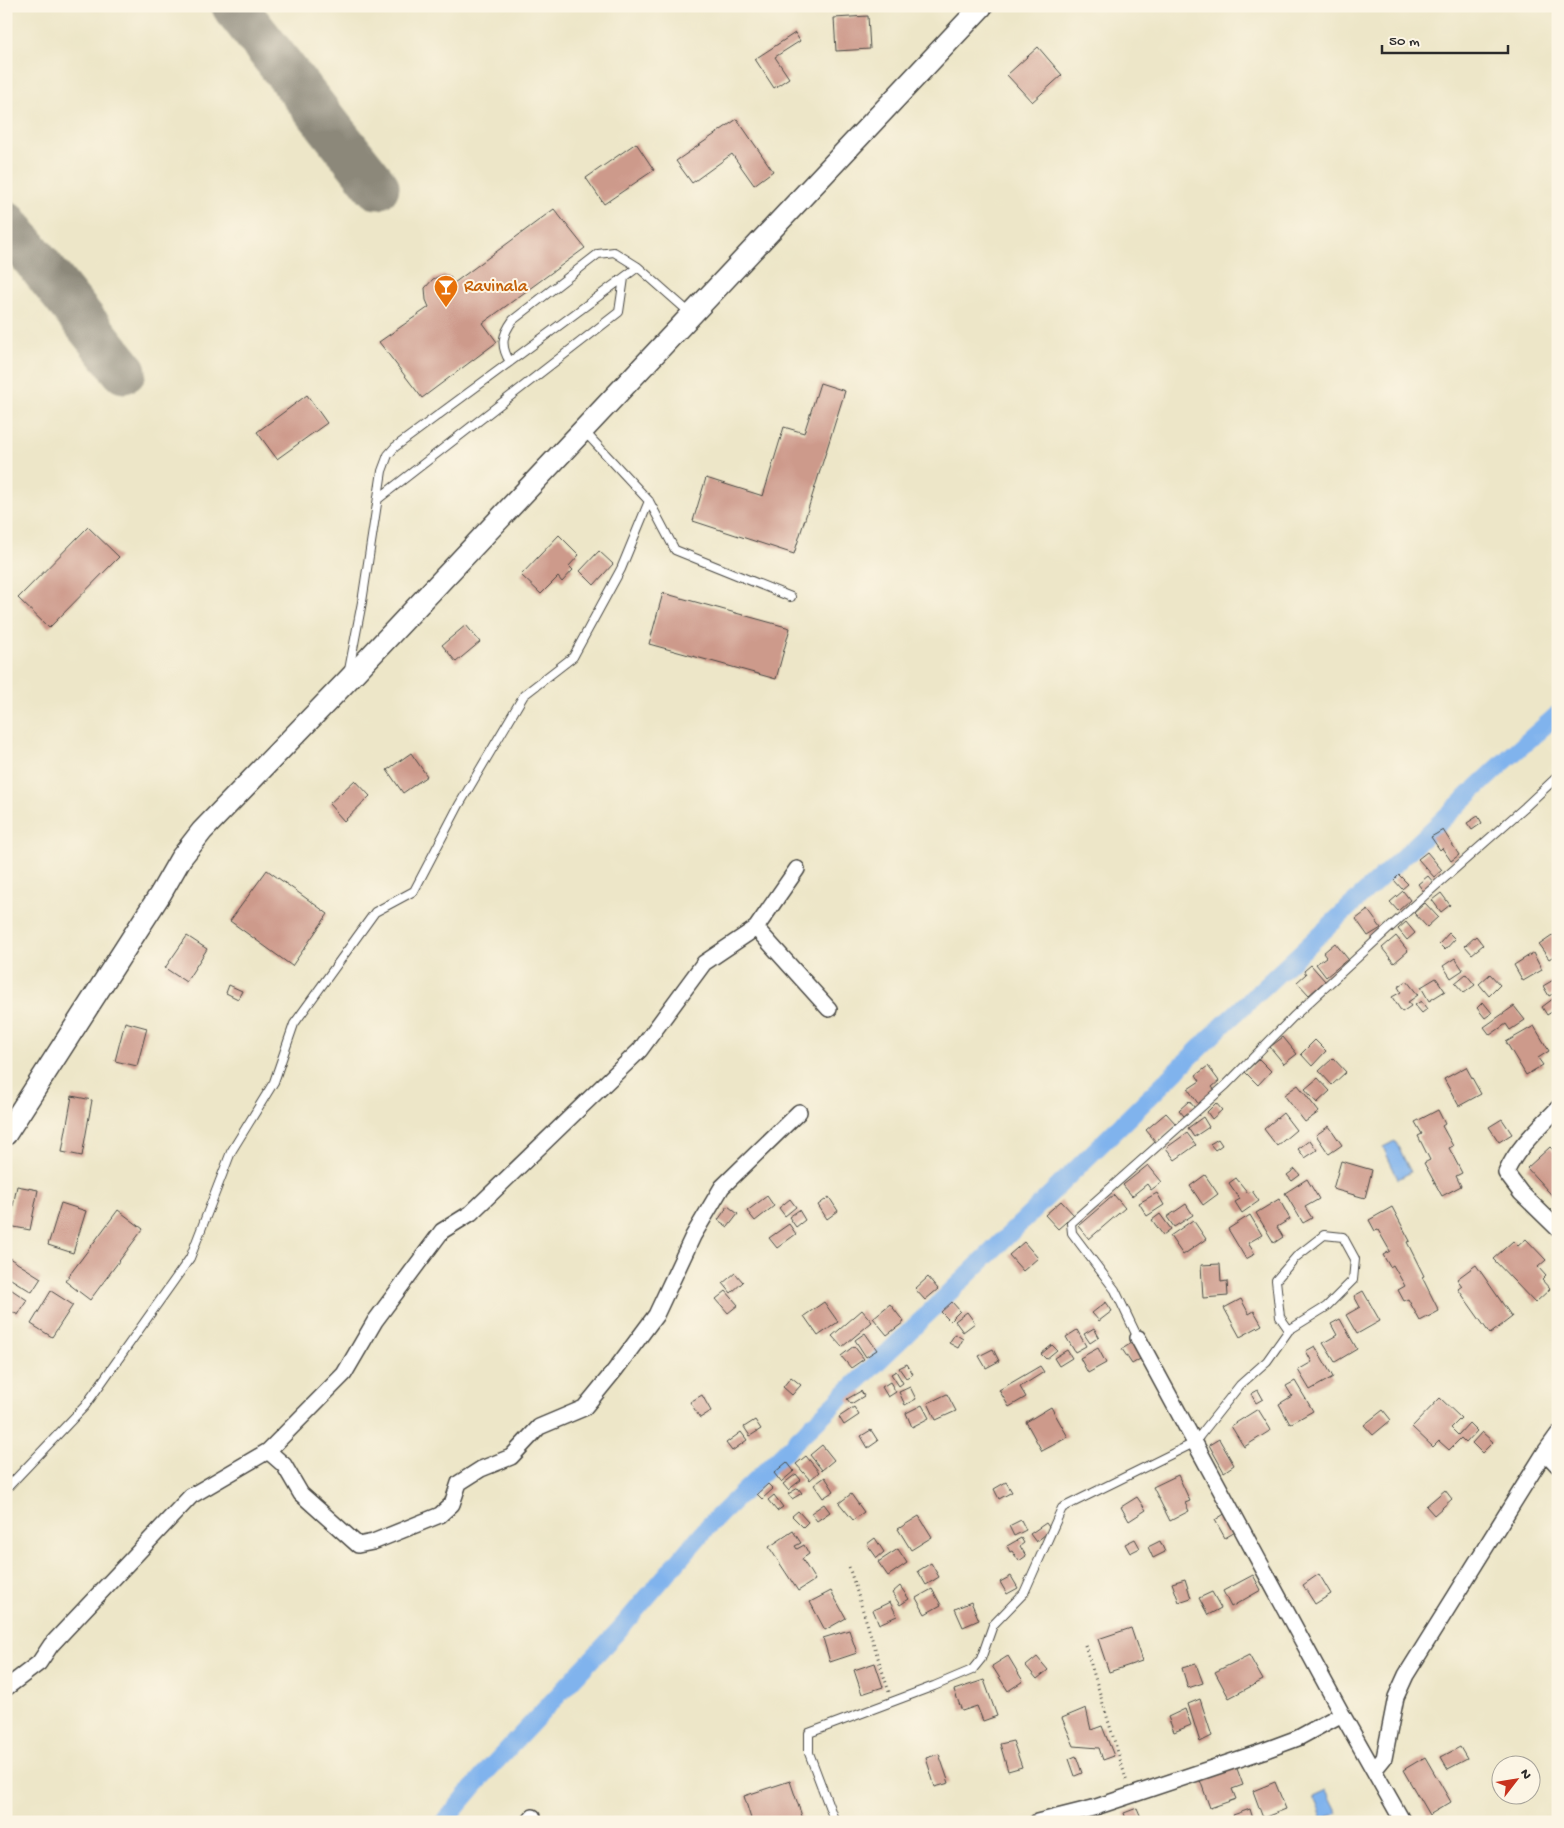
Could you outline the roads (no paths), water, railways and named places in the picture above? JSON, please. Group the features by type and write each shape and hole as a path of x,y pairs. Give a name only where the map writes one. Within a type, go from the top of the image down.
{"main road":[{"path":"6,1134 161,893 181,858 202,831 347,681 982,6"}],"street":[{"path":"6,1688 38,1664 50,1645 190,1496 268,1452 344,1374 375,1321 442,1231 471,1213 640,1050 704,963 756,928 797,869"},
{"path":"756,928 829,1009"},
{"path":"1558,1108 1527,1140 1511,1161 1506,1173 1521,1193 1558,1229"},
{"path":"268,1452 284,1465 301,1494 358,1545 373,1542 440,1514 452,1504 459,1483 481,1469 511,1457 540,1426 584,1408 656,1315 693,1236 722,1187 799,1112"},
{"path":"1138,1338 1342,1714 1375,1769 1403,1822"},
{"path":"1375,1769 1384,1758 1396,1697 1406,1675 1558,1434"},
{"path":"1545,1452 1558,1466"},
{"path":"1037,1822 1093,1808 1272,1748 1298,1738 1342,1714"}],"lane":[{"path":"510,362 504,352 504,332 513,320 598,254 614,252 638,267 691,315"},
{"path":"347,681 362,602 382,470 388,455 396,447 638,267"},
{"path":"378,499 619,312 624,278"},
{"path":"583,430 649,500 674,550 792,598"},
{"path":"6,1489 85,1406 190,1258 232,1152 274,1082 294,1024 376,912 414,891 460,805 524,695 573,657 621,569 649,500"},
{"path":"1138,1338 1115,1290 1072,1233 1071,1223 1226,1085 1293,1017 1558,776"},
{"path":"835,1822 809,1753 809,1733 972,1670 981,1659 993,1625 1024,1593 1062,1508 1194,1443 1240,1384 1267,1361 1289,1330 1326,1307 1353,1280 1355,1259 1343,1238 1324,1235 1296,1257 1276,1280 1280,1317 1289,1330"}],"water":[{"path":"1395,1141 1411,1172 1398,1179 1383,1147"},
{"path":"1326,1791 1337,1813 1323,1819 1313,1797"}],"waterway":[{"path":"444,1822 489,1769 618,1631 709,1525 1219,1029 1505,761 1558,714"}],"place":[{"name":"Ravinala","path":"446,308"}]}
